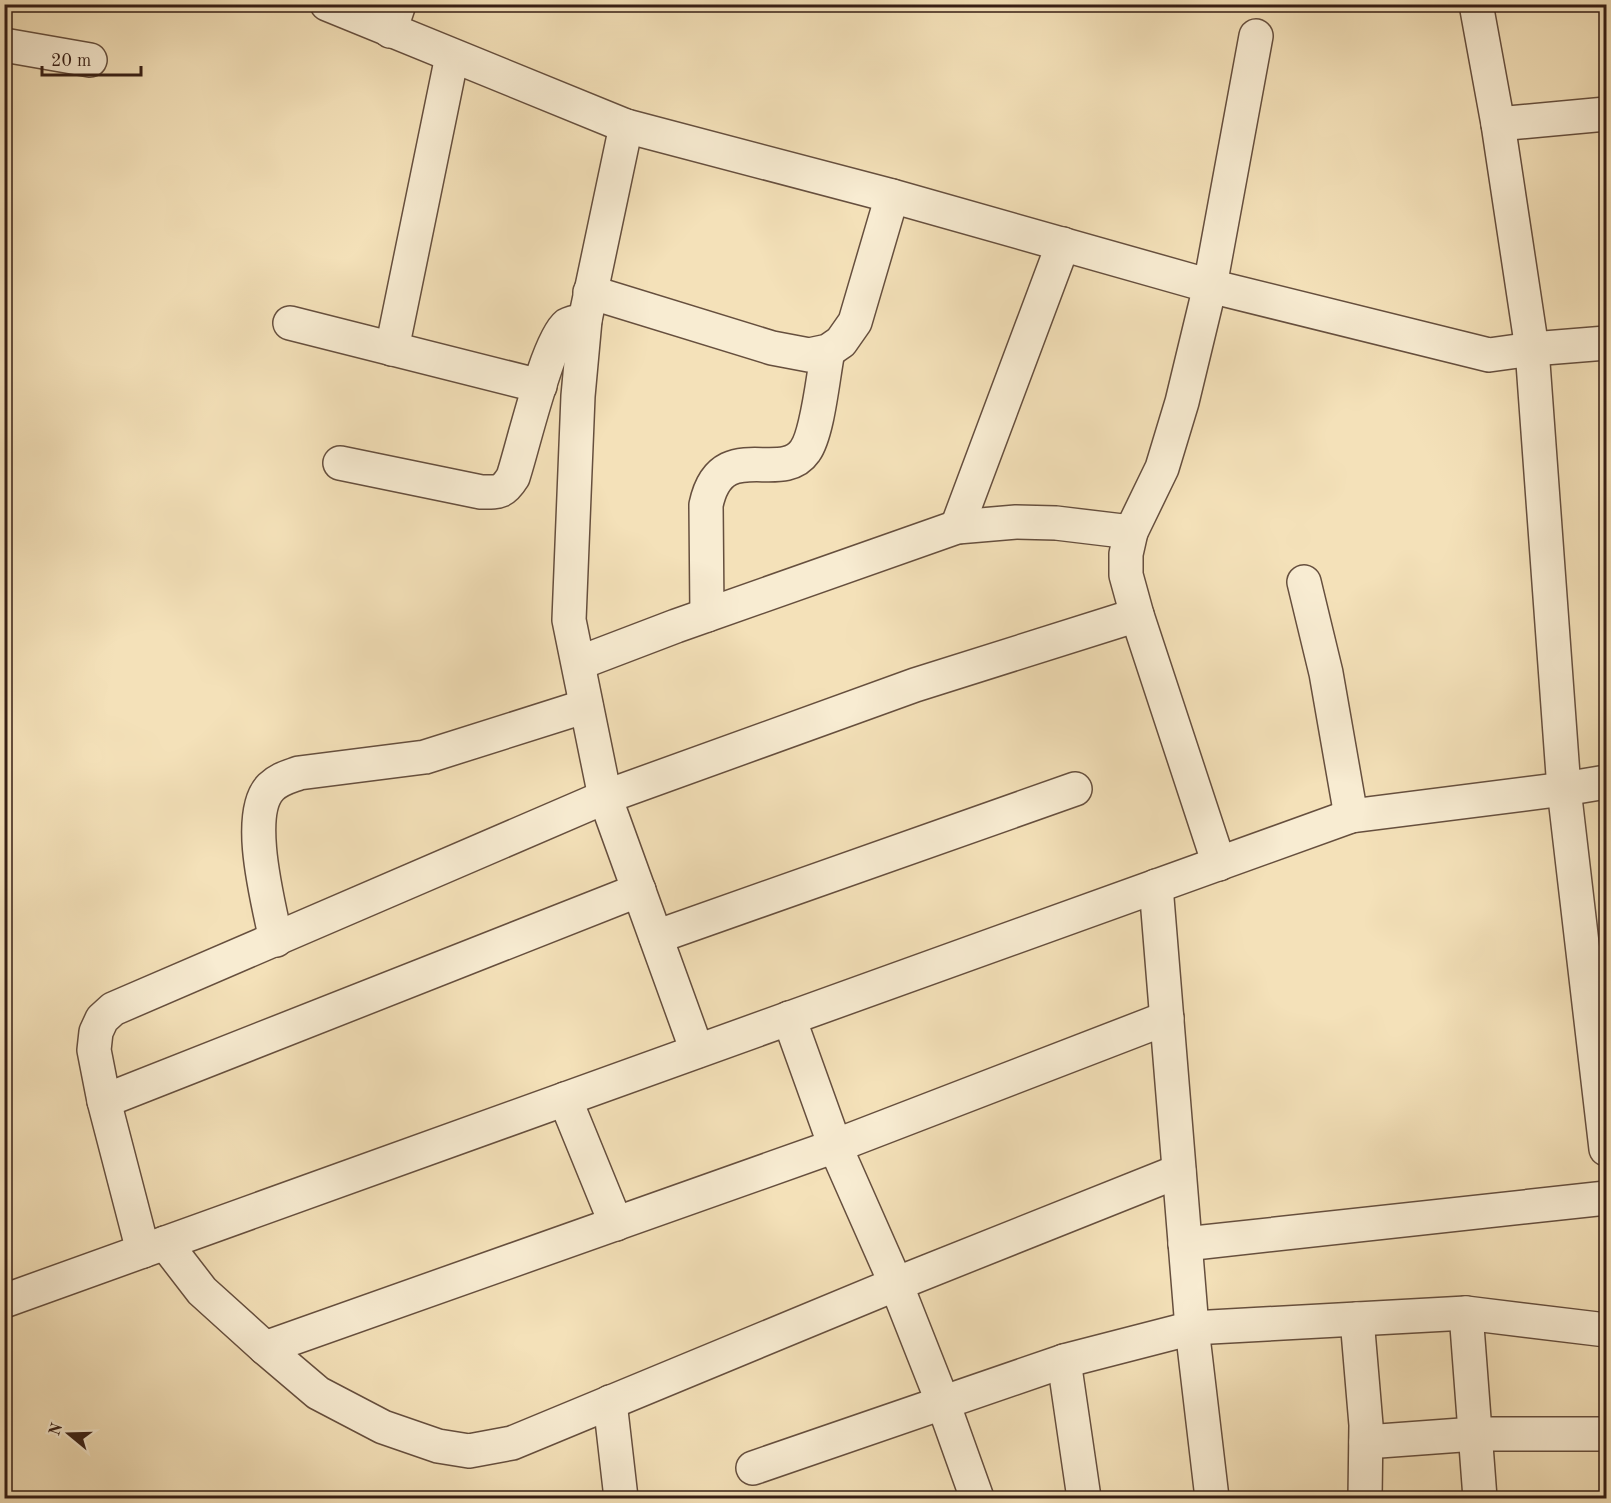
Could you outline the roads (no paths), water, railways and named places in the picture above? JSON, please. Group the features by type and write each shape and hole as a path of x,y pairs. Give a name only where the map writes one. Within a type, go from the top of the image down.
{"street":[{"path":"327,4 395,18 452,56 626,126 892,196 1210,286 1489,355 1606,343"},
{"path":"1476,4 1498,124 1532,349 1564,789 1606,1149"},
{"path":"1219,864 1137,615 1126,575 1126,554 1131,532 1162,468 1182,402 1210,286 1256,36"},
{"path":"4,45 90,60"},
{"path":"392,349 452,56"},
{"path":"1498,124 1606,114"},
{"path":"626,126 587,306 578,396 569,620 605,797 697,1051"},
{"path":"587,306 772,348 809,354 828,351 841,342 855,322 892,196"},
{"path":"957,527 1063,244"},
{"path":"340,463 481,492 499,492 507,487 513,477 540,386 557,339 587,306"},
{"path":"290,323 540,386"},
{"path":"707,615 706,505 708,492 716,479 727,469 744,464 783,464 798,459 804,453 812,439 828,351"},
{"path":"579,663 707,615 957,527 1036,522 1131,532"},
{"path":"1304,582 1326,673 1351,816"},
{"path":"1137,615 915,685 605,797 113,1009 102,1019 96,1032 94,1050 104,1101 154,1247 265,1348 318,1392 383,1427 438,1446 469,1451 512,1443 896,1284 1179,1171"},
{"path":"276,940 258,839 261,805 268,789 279,780 299,773 425,757 586,706"},
{"path":"4,1301 1351,816 1606,782"},
{"path":"656,937 1075,789"},
{"path":"1156,886 1192,1328 1212,1498"},
{"path":"104,1101 639,890"},
{"path":"265,1348 835,1146 1167,1017"},
{"path":"789,1018 835,1146 896,1284 943,1403 977,1498"},
{"path":"565,1099 616,1224"},
{"path":"1185,1244 1606,1198"},
{"path":"753,1468 1064,1361 1192,1328 1466,1313 1606,1330"},
{"path":"1466,1313 1480,1498"},
{"path":"1357,1319 1366,1442 1365,1498"},
{"path":"1064,1361 1084,1498"},
{"path":"610,1402 621,1498"},
{"path":"1366,1442 1475,1434 1606,1434"}]}
